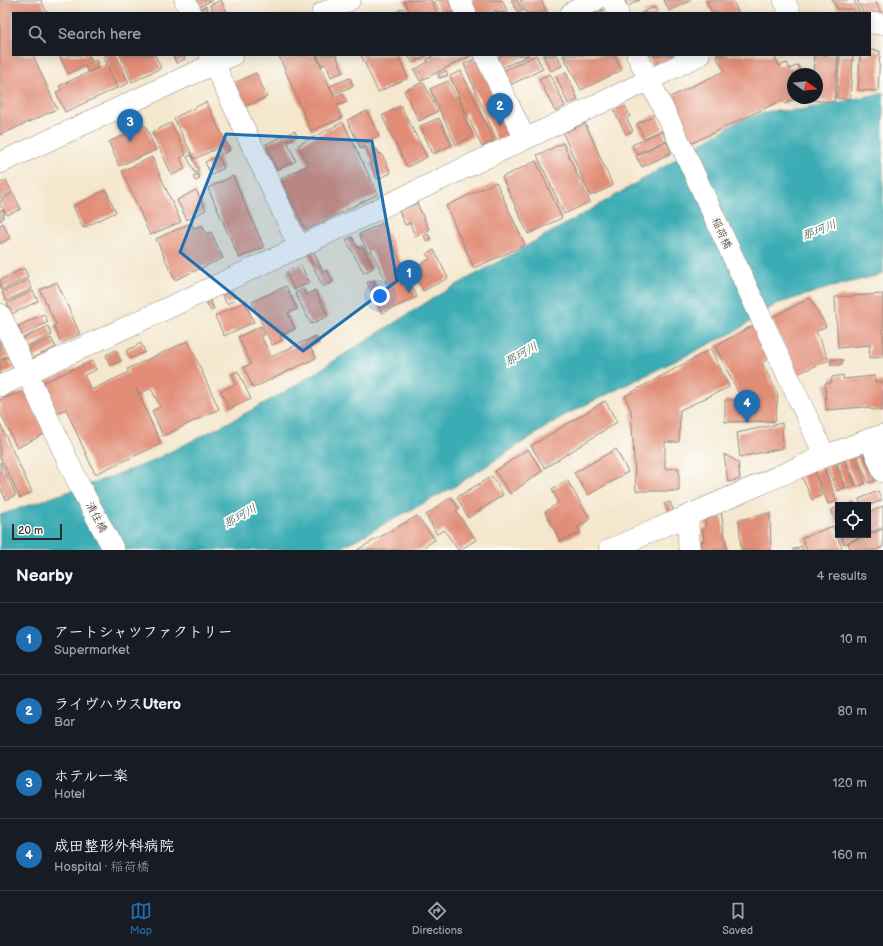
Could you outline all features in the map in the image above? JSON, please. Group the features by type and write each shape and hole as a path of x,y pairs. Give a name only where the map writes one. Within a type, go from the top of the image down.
{"street":[{"path":"185,0 191,12"},
{"path":"324,12 350,0"},
{"path":"460,0 466,12"},
{"path":"573,12 596,0"},
{"path":"612,0 618,12"},
{"path":"784,0 790,12"},
{"path":"871,24 883,24"},
{"path":"0,163 212,59 228,56"},
{"path":"488,56 525,140"},
{"name":"稲荷橋","path":"637,56 682,147 825,456"},
{"path":"0,386 525,140 697,56"},
{"path":"212,59 299,247"},
{"name":"清住橋","path":"0,314 79,485 114,550"},
{"path":"609,550 825,456 876,437 883,472"},
{"path":"688,516 689,550"}],"highlighted area":[{"path":"226,134 372,141 397,281 303,351 180,252"}],"water":[{"name":"那珂川","path":"883,93 883,274 832,287 776,304 738,330 563,416 454,487 336,550 0,550 0,515 148,463 237,418 288,390 435,297 587,212 741,120 770,111 800,110"}],"building":[{"path":"0,0 41,0 47,12 12,12 12,56 33,56 57,109 0,135"},
{"path":"195,0 213,0 198,7"},
{"path":"221,0 227,12 214,12 210,5"},
{"path":"404,0 431,0 437,12 410,12"},
{"path":"434,0 448,0 454,12 440,12"},
{"path":"468,0 502,0 508,12 497,12 496,10 493,12 474,12"},
{"path":"511,0 517,0 523,11 517,12"},
{"path":"520,0 541,0 547,12 526,12"},
{"path":"625,0 640,0 628,6"},
{"path":"664,0 691,0 669,11"},
{"path":"732,0 738,12 712,12 706,1"},
{"path":"832,0 854,0 860,12 854,12 853,9 837,9"},
{"path":"857,0 875,0 882,15 871,14 871,12 863,12"},
{"path":"206,6 209,12 199,12 198,10"},
{"path":"655,7 658,12 643,12"},
{"path":"403,8 405,12 395,12"},
{"path":"601,8 603,12 592,12"},
{"path":"871,50 880,51 878,91 858,90 860,56 871,56"},
{"path":"59,56 89,56 92,62 96,60 99,67 88,72 85,66 68,74"},
{"path":"116,56 129,83 118,88 108,67 117,88 65,112 56,92 61,90 59,86 107,64 103,57"},
{"path":"120,56 155,56 161,68 132,82"},
{"path":"173,56 184,56 185,59 176,63"},
{"path":"279,56 316,56 334,97 343,93 347,102 337,106 342,118 311,131"},
{"path":"317,56 336,56 343,72 331,77 326,64 322,66"},
{"path":"361,56 398,56 408,78 378,92"},
{"path":"409,56 426,56 413,63"},
{"path":"470,56 420,81 414,70 428,62 427,59 432,57"},
{"path":"501,56 527,56 500,69 495,59"},
{"path":"534,56 536,56 543,69 508,86 501,72"},
{"path":"544,56 557,56 562,66 551,71"},
{"path":"564,56 615,56 622,70 581,90"},
{"path":"648,56 672,56 674,59 655,69"},
{"path":"716,56 774,56 779,66 787,63 790,68 787,68 787,103 785,104 782,100 690,144 668,98 724,71"},
{"path":"814,56 838,56 834,102 823,101 823,68 813,68"},
{"path":"840,56 853,56 850,99 836,98"},
{"path":"478,58 510,131 509,136 497,141 464,64"},
{"path":"798,65 799,68 792,68"},
{"path":"446,71 448,75 440,78 438,74"},
{"path":"461,71 494,141 482,147 466,112 463,115 473,136 456,145 430,89 448,81 456,97 458,96 465,111 450,76"},
{"path":"566,72 578,100 568,104 556,76"},
{"path":"256,73 267,97 242,108 232,84"},
{"path":"550,74 565,106 555,111 539,79"},
{"path":"350,78 353,86 334,94 330,86"},
{"path":"423,82 438,111 419,121 404,91"},
{"path":"206,102 230,150 221,155 218,148 194,159 174,118"},
{"path":"401,106 427,157 407,167 382,116"},
{"path":"625,106 630,116 627,119 633,131 626,134 614,111"},
{"path":"367,111 379,136 367,141 372,150 376,148 380,155 381,153 391,173 377,179 370,163 372,162 365,147 361,149 347,120"},
{"path":"656,114 663,129 644,138 637,124"},
{"path":"439,118 452,145 433,154 420,126"},
{"path":"343,122 378,194 306,230 281,179 308,165 298,145"},
{"path":"171,123 186,155 180,158 185,169 172,175 152,132"},
{"path":"585,123 613,186 590,196 563,133"},
{"path":"145,125 156,150 119,166 109,142"},
{"path":"295,131 297,137 287,141 296,161 277,170 266,144"},
{"path":"662,131 667,140 636,154 632,145"},
{"path":"666,141 671,153 642,167 636,156"},
{"path":"563,143 590,202 564,214 537,155"},
{"path":"191,155 199,171 195,173 187,157"},
{"path":"218,156 224,168 211,175 205,162"},
{"path":"152,157 181,222 150,235 122,171"},
{"path":"536,161 562,218 528,234 502,177"},
{"path":"198,174 200,179 195,181 193,176"},
{"path":"233,176 264,247 239,258 208,188"},
{"path":"6,180 12,192 0,198 0,183"},
{"path":"496,182 525,245 474,268 446,206"},
{"path":"106,190 116,212 83,228 73,206"},
{"path":"196,190 206,210 187,220 177,200"},
{"path":"13,193 21,209 7,215 0,206 0,201"},
{"path":"417,203 429,230 415,236 410,223 405,225 399,211"},
{"path":"0,210 5,211 2,220 0,221"},
{"path":"3,223 10,238 0,244 0,225"},
{"path":"191,223 194,228 202,225 206,234 211,232 223,258 175,280 156,239"},
{"path":"383,223 417,297 382,313 367,283 374,280 380,293 389,288 371,250 368,253 359,234"},
{"path":"428,234 431,240 427,242 424,236"},
{"path":"352,237 358,248 362,246 373,268 364,273 346,240"},
{"path":"313,250 323,272 327,270 333,282 323,287 307,253"},
{"path":"434,250 448,278 423,291 412,269 430,259 426,254"},
{"path":"301,265 309,283 294,290 286,272"},
{"path":"24,268 28,277 2,290 0,280"},
{"path":"28,280 32,289 6,301 2,292"},
{"path":"57,282 80,334 61,343 54,326 56,324 40,290"},
{"path":"286,286 297,309 288,313 295,329 280,336 282,340 272,345 252,302"},
{"path":"303,289 306,295 315,290 328,316 311,324 295,293"},
{"path":"33,291 38,301 12,314 7,303"},
{"path":"230,291 235,300 227,304 222,295"},
{"path":"883,294 883,357 869,358 870,345 838,348 835,297"},
{"path":"810,298 826,326 816,332 829,360 797,374 771,318"},
{"path":"210,300 214,309 211,311 206,302"},
{"path":"245,302 254,322 224,336 215,316"},
{"path":"44,314 48,322 22,335 18,326"},
{"path":"754,325 770,357 762,363 778,395 775,421 725,422 725,400 742,400 715,346"},
{"path":"48,326 52,335 26,347 22,339"},
{"path":"261,326 265,334 261,336 271,357 316,336 319,343 310,347 316,358 253,388 244,367 251,364 238,337"},
{"path":"51,338 56,347 32,358 28,349"},
{"path":"0,339 8,356 0,359"},
{"path":"188,341 219,409 163,436 152,411 160,407 151,388 139,394 136,388 161,444 95,474 66,409 55,414 42,383 92,361 96,370 84,375 91,390 129,372 127,369"},
{"path":"141,343 145,352 130,359 126,351"},
{"path":"711,349 729,387 680,410 679,442 665,442 665,469 679,468 679,491 636,491 631,411 625,396"},
{"path":"116,350 121,361 110,366 106,355"},
{"path":"8,357 13,369 0,375 0,361"},
{"path":"831,359 843,360 842,365 831,365"},
{"path":"238,371 251,399 229,409 221,391 236,384 232,374"},
{"path":"843,375 843,379 874,376 875,382 883,381 883,411 864,407 826,410 825,383 831,383 832,377"},
{"path":"26,391 46,433 17,448 0,412 0,400"},
{"path":"605,401 617,422 545,468 531,446"},
{"path":"782,423 783,448 740,457 737,433"},
{"path":"0,424 32,492 20,498 0,457"},
{"path":"528,449 542,471 510,494 495,471"},
{"path":"616,449 628,472 588,495 574,473"},
{"path":"724,454 738,462 740,479 728,482"},
{"path":"853,454 865,483 857,487 845,458"},
{"path":"863,454 875,481 868,483 857,457"},
{"path":"844,461 855,486 847,489 837,464"},
{"path":"0,462 16,495 6,500 0,487"},
{"path":"835,464 845,488 837,491 827,467"},
{"path":"813,465 822,495 812,500 800,472"},
{"path":"824,467 837,501 828,504 815,471"},
{"path":"492,476 503,495 468,518 457,497"},
{"path":"567,480 590,519 578,527 580,533 560,541 545,512 558,503 552,489"},
{"path":"878,491 882,500 871,505 871,502 860,502 859,499"},
{"path":"451,497 459,508 456,511 476,540 460,550 458,550 444,530 437,534 426,515"},
{"path":"670,502 674,512 669,514 664,504"},
{"path":"883,506 883,527 871,532 871,512"},
{"path":"835,508 835,519 831,510"},
{"path":"721,511 727,550 703,550 701,541 704,541 702,529 706,528 705,516"},
{"path":"770,513 771,550 741,550 739,520"},
{"path":"417,516 435,540 419,550 357,550"},
{"path":"833,526 835,538 838,538 843,550 807,550 802,538"},
{"path":"883,529 883,547 876,550 851,550 848,543 860,538 871,538 871,534"},
{"path":"842,538 857,538 844,544"},
{"path":"801,546 803,550 792,550"}],"place":[{"name":"ライヴハウスUtero","path":"500,126"},
{"name":"ホテル一楽","path":"130,142"},
{"name":"アートシャツファクトリー","path":"409,293"},
{"name":"成田整形外科病院","path":"747,423"}]}
